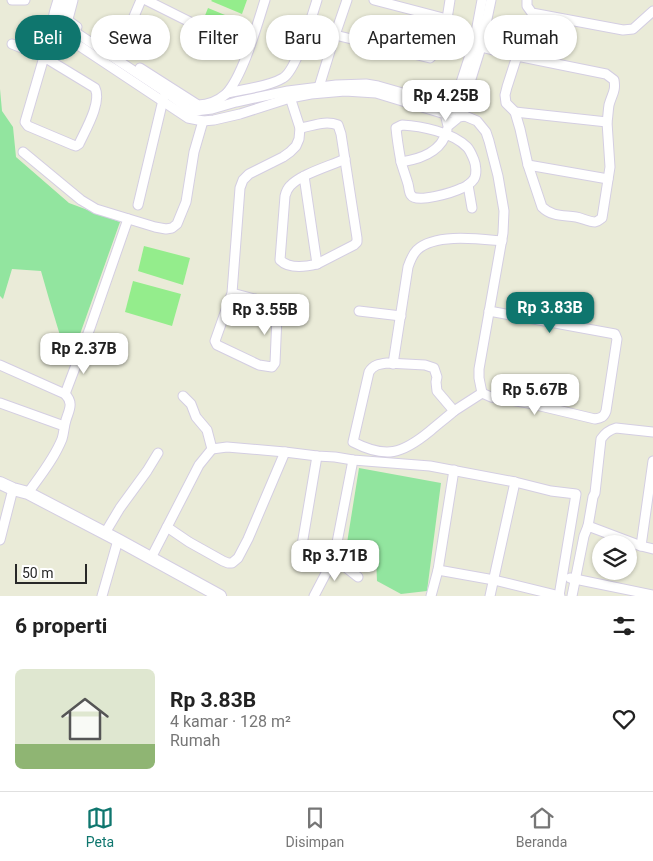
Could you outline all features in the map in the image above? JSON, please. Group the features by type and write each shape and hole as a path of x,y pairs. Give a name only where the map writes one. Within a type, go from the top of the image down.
{"street":[{"path":"12,0 25,0"},
{"path":"53,15 58,0"},
{"path":"60,15 66,0"},
{"path":"73,0 68,21 91,37"},
{"path":"135,15 141,0"},
{"path":"146,0 180,17"},
{"path":"256,27 265,0"},
{"path":"127,60 198,106 204,106 227,93 257,87 286,77 293,67 317,0"},
{"path":"339,24 348,0"},
{"path":"374,0 432,15"},
{"path":"448,15 450,0"},
{"path":"478,45 482,0"},
{"path":"401,162 411,161 438,148 459,112 491,0"},
{"path":"527,0 527,6 532,12 623,30 633,29 653,11"},
{"path":"81,37 164,96 190,110 212,109 236,102 289,95 345,91 376,93 445,114 447,130 452,137 467,147 476,165 475,178 462,189 419,199 411,196 401,162 396,128 402,125 447,130"},
{"path":"478,45 484,47"},
{"path":"44,57 96,88 98,93 95,108 78,145 73,145 25,122 44,57"},
{"path":"227,93 244,60"},
{"path":"319,87 327,60"},
{"path":"516,60 505,95 506,103 515,112 528,165 542,207 554,215 577,217 596,222 602,218 610,167 607,122 615,88 614,80 612,77 598,72 537,60"},
{"path":"164,96 179,112 188,118 203,121 240,114 289,95 319,87 373,85 459,112 476,121 486,132 489,141 504,211 502,237 479,369 482,393"},
{"path":"232,293 270,303 276,311 275,363 272,367 259,365 217,345 215,337 232,293 241,183 249,174 283,157 296,146 300,128 289,95"},
{"path":"138,205 164,96"},
{"path":"236,102 240,114"},
{"path":"447,130 460,117 459,112"},
{"path":"515,112 607,122"},
{"path":"23,152 81,200 96,209 166,229 172,228 177,224 186,202 194,152 203,121"},
{"path":"300,128 331,122 338,125 341,134 358,238 357,242 317,264 294,266 281,262 285,196 290,185 304,176 345,159"},
{"path":"528,165 608,179"},
{"path":"304,176 317,264"},
{"path":"468,185 472,208"},
{"path":"65,394 128,219"},
{"path":"393,364 408,267 417,249 425,244 452,239 502,237"},
{"path":"359,311 401,316"},
{"path":"482,393 491,397 528,403 595,419 602,417 606,411 617,339 615,334 489,312"},
{"path":"454,411 437,391 437,376 434,368 424,365 380,364 369,372 352,442 377,452 395,452 406,448 454,411 482,393"},
{"path":"0,365 65,394 71,406 62,438 54,455 28,493"},
{"path":"183,396 191,404 196,417 207,430 212,449"},
{"path":"0,403 64,426"},
{"path":"572,596 595,493 601,439 604,434 616,428 653,432"},
{"path":"151,558 199,465 212,449 227,448 285,452 430,466 551,491 593,497"},
{"path":"167,527 223,561 228,563 235,561 248,540 285,452"},
{"path":"105,533 158,453"},
{"path":"301,551 317,456"},
{"path":"314,596 334,558 353,460"},
{"path":"640,546 653,460"},
{"path":"432,596 454,470"},
{"path":"490,596 514,482"},
{"path":"0,483 28,493 220,596"},
{"path":"0,540 13,489"},
{"path":"438,570 494,580 559,596 576,494"},
{"path":"588,526 640,546 653,549"},
{"path":"102,596 118,540"},
{"path":"334,558 358,577"},
{"path":"563,577 575,579 613,592 653,595"}],"green space":[{"path":"212,0 247,0 242,14"},
{"path":"208,8 225,15 205,15"},
{"path":"0,89 2,111 13,127 16,157 69,203 120,222 69,365 41,271 12,269 3,299 0,296"},
{"path":"144,246 190,258 183,285 138,271"},
{"path":"133,281 181,294 172,326 125,312"},
{"path":"359,468 441,483 427,591 401,594 377,581 376,556 347,543"}]}
